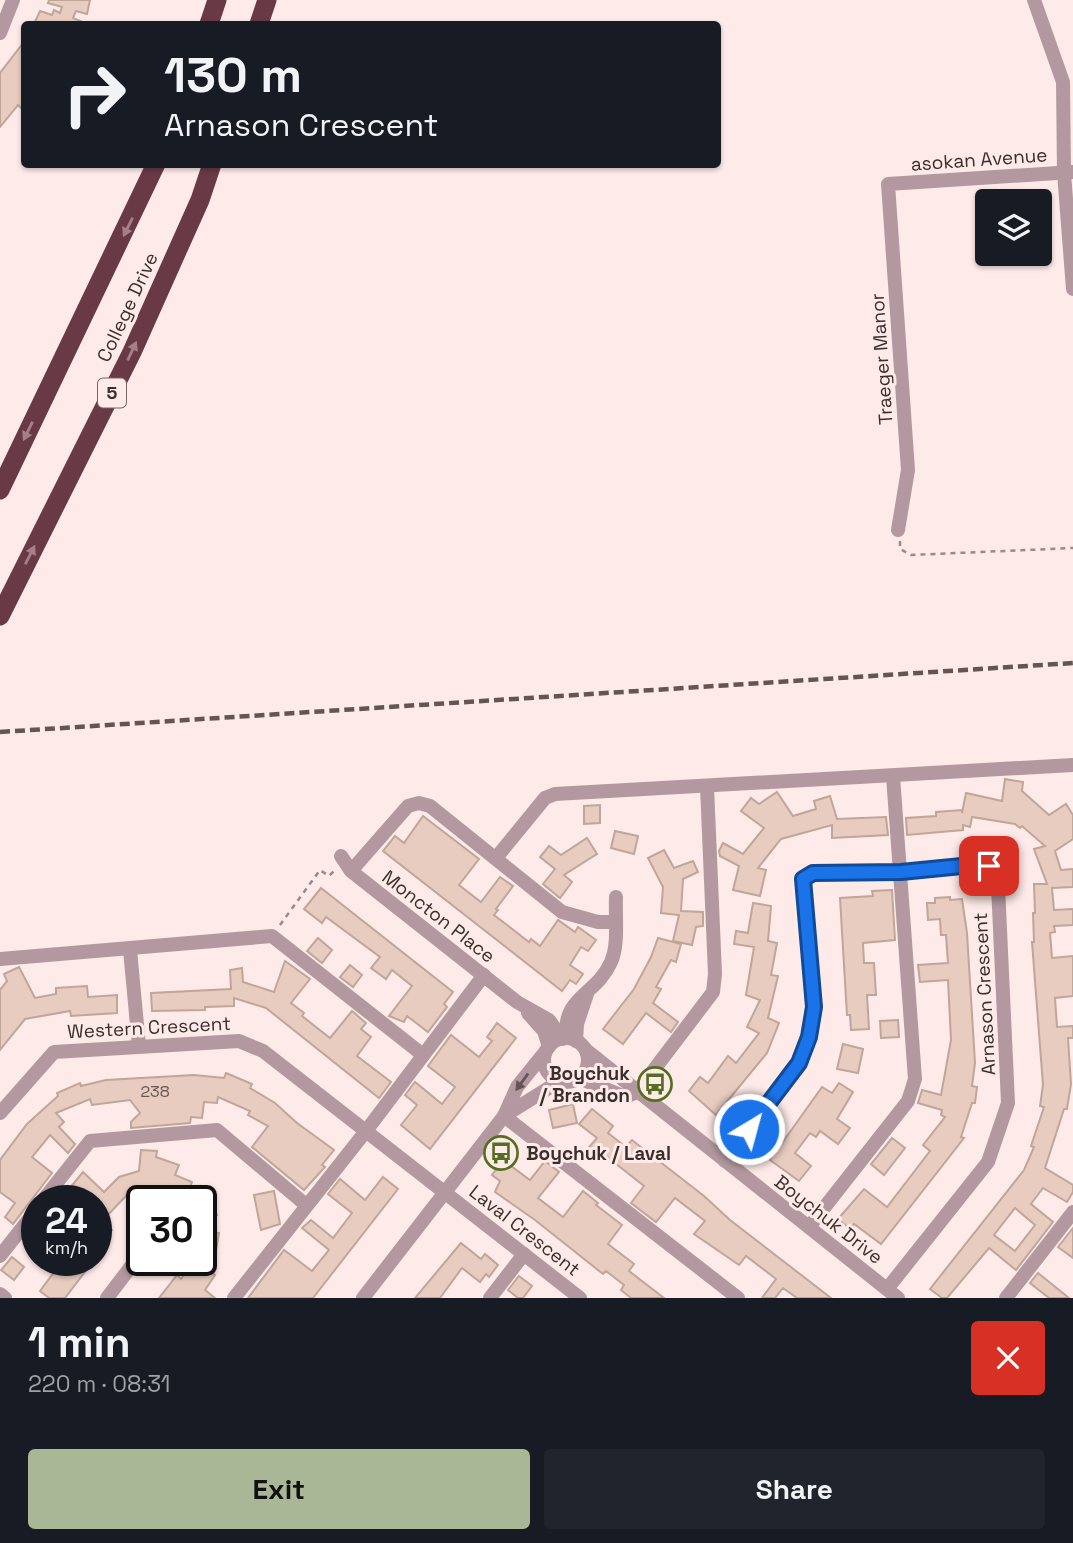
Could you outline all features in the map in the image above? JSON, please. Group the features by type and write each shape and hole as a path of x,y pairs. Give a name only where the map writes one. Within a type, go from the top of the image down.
{"highway":[{"path":"210,21 217,0"},
{"path":"260,21 267,0"},
{"name":"College Drive","path":"0,490 154,168"},
{"name":"College Drive","path":"0,616 132,352 200,200 211,168"}],"street":[{"path":"0,33 13,0"},
{"path":"1034,0 1063,82 1073,289"},
{"name":"asokan Avenue","path":"888,184 1069,173"},
{"name":"Traeger Manor","path":"888,184 908,470 898,530"},
{"path":"496,858 545,799 555,794 1073,765"},
{"path":"809,1227 908,1101 915,1079 894,776"},
{"path":"504,1116 560,1082 579,1078 625,1097 637,1092 713,992 715,974 706,787"},
{"path":"351,871 408,806 419,803 430,806 562,912 598,922 614,922"},
{"name":"Moncton Place","path":"341,856 351,871 517,1002 549,1020 564,1044"},
{"name":"Arnason Crescent","path":"725,1161 799,1063 809,1037 814,1007 803,879 813,873 901,872 982,864 995,872 998,887 1008,1103 988,1162 893,1294"},
{"path":"560,1082 546,1069 564,1044 565,1021 569,1010 588,992 611,963 615,948 616,897"},
{"path":"0,959 272,936 422,1055"},
{"path":"130,950 139,1046"},
{"path":"234,1298 366,1131 484,975"},
{"name":"Western Crescent","path":"0,1113 54,1052 239,1041 263,1051 446,1191"},
{"path":"564,1044 588,1062 579,1078"},
{"path":"363,1298 504,1116 517,1087 564,1044"},
{"name":"Boychuk Drive","path":"564,1044 628,1082 637,1092 893,1294"},
{"path":"504,1116 738,1298"},
{"path":"55,1185 90,1141 217,1130 306,1205"},
{"name":"Laval Crescent","path":"446,1191 580,1298"},
{"path":"1006,1298 1073,1212"},
{"path":"0,1256 21,1229"},
{"path":"490,1298 524,1254"},
{"path":"107,1298 126,1273"},
{"path":"0,1294 5,1298"}],"path":[{"path":"900,549 911,555 1073,548"},
{"path":"272,936 320,870 329,876"}],"building":[{"path":"49,0 90,0 87,14 76,11 73,18 80,21 35,21 40,11 52,15 54,10 60,13 62,7 48,3"},
{"path":"21,46 21,108 18,105 0,127 0,73"},
{"path":"1005,779 1023,782 1022,791 1049,815 1066,804 1073,815 1073,839 1055,851 1061,870 1073,869 1073,887 1052,888 1054,910 1073,909 1073,925 1054,926 1055,932 1050,933 1052,958 1073,956 1073,996 1055,998 1057,1027 1073,1026 1073,1038 1068,1038 1071,1084 1067,1109 1064,1109 1045,1168 1073,1185 1073,1192 1067,1202 1043,1188 1031,1204 1053,1222 1016,1270 989,1248 947,1298 942,1298 930,1289 1024,1170 1034,1147 1031,1146 1044,1107 1040,1106 1043,1085 1032,942 1034,884 1047,884 1034,849 1045,846 1022,826 1020,828 1015,824 972,817 970,827 963,825 963,830 907,835 906,818 936,816 936,812 962,810 962,813 966,793 1002,801","holes":["1015,1208 1035,1225 1015,1251 994,1235"]},
{"path":"777,792 793,816 816,809 814,801 830,796 837,819 886,817 888,835 832,838 832,825 781,839 758,868 766,870 760,896 733,890 739,866 720,856 719,851 723,843 743,854 764,828 741,811 751,798 759,804"},
{"path":"600,805 600,823 584,824 584,806"},
{"path":"423,816 479,859 459,885 481,902 500,877 513,886 494,915 529,942 531,939 540,946 558,920 575,932 578,927 596,940 588,951 581,947 570,965 583,974 576,984 570,980 562,991 383,851 395,836 404,843"},
{"path":"615,831 638,836 634,854 611,848"},
{"path":"587,838 597,854 564,875 572,882 560,898 543,884 555,869 540,857 549,846 561,855"},
{"path":"664,850 674,868 693,861 698,872 683,879 681,911 703,912 703,926 696,927 692,945 673,941 679,915 661,913 663,887 648,858"},
{"path":"321,888 453,992 444,1004 447,1007 428,1032 407,1016 404,1022 389,1016 412,986 392,970 386,979 371,968 380,957 326,917 322,923 304,909"},
{"path":"892,890 895,940 863,943 864,963 874,963 876,995 867,995 869,1029 851,1030 850,1015 847,1015 840,898 873,896 872,891"},
{"path":"950,897 950,900 962,899 967,933 975,1063 972,1086 977,1087 975,1103 972,1103 961,1137 964,1138 881,1244 854,1224 850,1229 838,1219 864,1189 887,1207 930,1151 923,1145 945,1117 941,1115 942,1110 918,1103 922,1090 941,1095 951,1040 948,980 920,982 918,965 948,963 946,935 941,935 940,919 928,920 927,903 935,903 935,898"},
{"path":"753,903 771,906 768,941 777,943 771,975 778,976 768,1018 779,1023 767,1053 716,1115 689,1091 700,1077 708,1083 728,1056 736,1063 759,1033 747,1027 760,1000 746,995 754,947 734,944 736,931 748,933"},
{"path":"318,938 332,950 322,963 307,951"},
{"path":"658,938 681,944 676,962 671,960 656,987 661,989 653,1003 678,1022 671,1032 646,1013 623,1044 603,1029 634,989"},
{"path":"285,961 310,979 291,1003 304,1013 302,1016 330,1038 352,1011 366,1023 361,1029 371,1037 357,1056 391,1082 379,1098 266,1008 234,998 234,1006 205,1007 205,1010 152,1011 151,993 231,989 230,970 242,968 243,982 274,992"},
{"path":"350,965 362,975 353,987 340,977"},
{"path":"19,967 35,998 56,994 56,988 87,986 88,997 117,995 117,1013 71,1016 70,1011 25,1019 0,1050 0,990 7,981 4,974"},
{"path":"898,1020 899,1037 881,1038 880,1021"},
{"path":"497,1023 516,1038 430,1149 401,1125 417,1105 405,1095 415,1082 442,1104 455,1087 428,1066 451,1035 479,1057 492,1041 487,1037"},
{"path":"843,1044 863,1049 858,1073 837,1069"},
{"path":"226,1073 252,1084 250,1088 275,1103 334,1150 322,1165 325,1167 304,1190 252,1147 268,1126 248,1115 250,1111 218,1097 217,1103 204,1102 202,1118 191,1117 190,1123 131,1128 131,1122 140,1113 130,1100 92,1105 90,1099 56,1113 64,1122 59,1127 75,1144 68,1153 50,1135 32,1157 52,1173 43,1185 21,1185 21,1214 13,1224 5,1217 15,1203 0,1192 0,1160 27,1124 58,1096 57,1093 80,1083 81,1086 106,1080 194,1075 224,1078"},
{"path":"839,1083 853,1092 837,1119 850,1128 838,1144 820,1131 816,1137 810,1133 795,1153 811,1166 799,1181 770,1160 822,1087 832,1093"},
{"path":"573,1104 577,1123 553,1128 549,1110"},
{"path":"592,1109 613,1126 608,1133 626,1147 632,1140 831,1298 797,1298 783,1288 775,1298 762,1298 776,1279 746,1256 739,1265 694,1234 705,1221 675,1198 656,1222 631,1203 644,1186 601,1152 595,1161 585,1152 597,1138 579,1124"},
{"path":"892,1138 905,1148 884,1175 871,1164"},
{"path":"141,1150 157,1151 156,1157 179,1165 175,1175 192,1182 191,1185 126,1185 126,1196 112,1211 111,1185 119,1177 139,1171"},
{"path":"503,1160 530,1180 545,1161 559,1172 538,1198 563,1217 583,1191 598,1203 596,1205 622,1225 608,1244 634,1264 629,1271 664,1298 631,1298 621,1290 624,1285 606,1271 603,1274 495,1192 500,1181 492,1175"},
{"path":"83,1172 97,1185 72,1185"},
{"path":"383,1177 398,1189 313,1298 248,1298 284,1250 312,1271 329,1250 302,1228 311,1220 333,1238 352,1213 328,1194 340,1179 365,1200"},
{"path":"274,1191 280,1224 261,1230 254,1195"},
{"path":"1073,1228 1073,1258 1058,1247"},
{"path":"461,1243 481,1259 485,1254 498,1265 489,1277 486,1274 480,1282 462,1268 440,1298 415,1298"},
{"path":"12,1257 21,1264 21,1271 14,1280 1,1270"},
{"path":"1038,1273 1069,1298 1049,1298 1030,1283"},
{"path":"51,1276 82,1276 65,1298 49,1298 40,1291"},
{"path":"176,1276 181,1279 183,1276 214,1276 205,1290 215,1298 159,1298"},
{"path":"519,1276 532,1286 523,1298 518,1298 508,1290"}],"railway":[{"path":"0,732 1073,663"}],"place":[{"name":"Boychuk / Brandon","path":"655,1084"},
{"name":"Boychuk / Laval","path":"501,1153"}],"route":[{"path":"749,1129 799,1063 809,1037 814,1007 803,879 813,873 901,872 982,864 989,866"}]}
